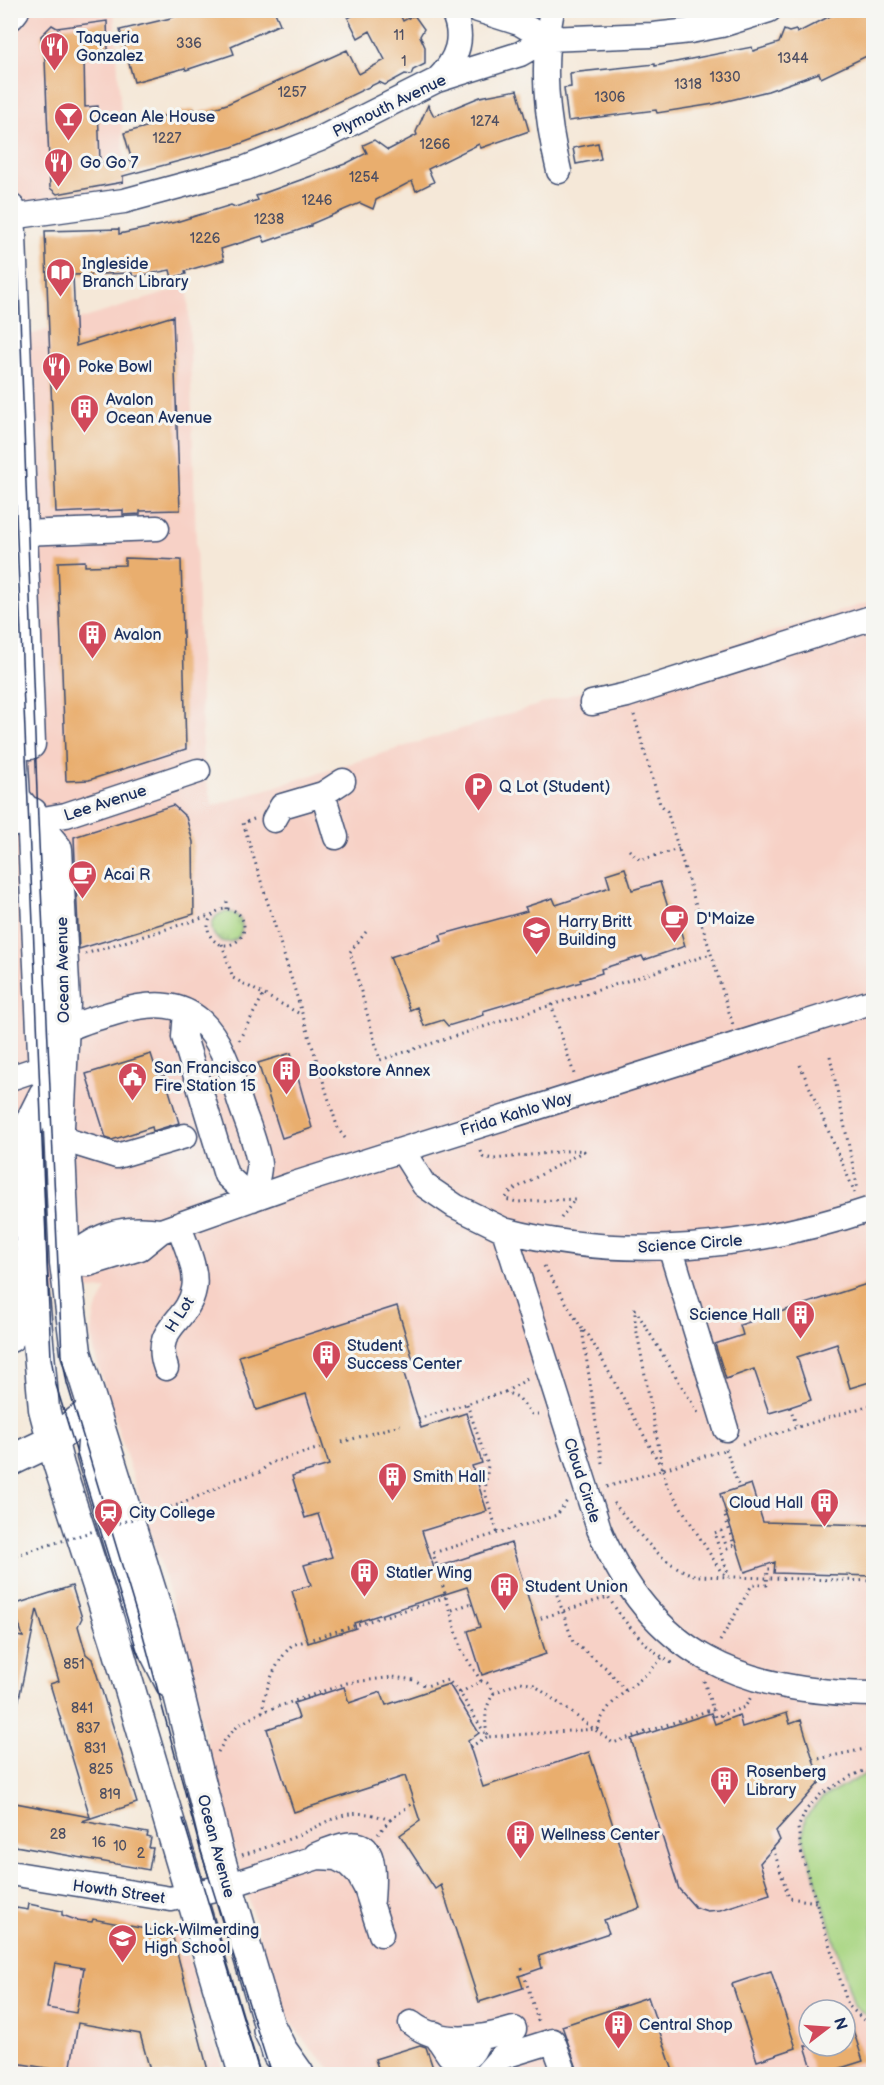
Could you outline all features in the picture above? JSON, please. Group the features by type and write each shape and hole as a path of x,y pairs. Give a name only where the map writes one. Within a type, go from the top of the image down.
{"highway":[{"path":"270,2030 280,2050 297,2074"}],"main road":[{"path":"10,15 14,10"},
{"name":"Ocean Avenue","path":"10,209 21,532 17,565 22,823 44,1081 59,1133"},
{"name":"Ocean Avenue","path":"10,503 19,467"},
{"name":"Ocean Avenue","path":"10,714 15,798 22,823 57,849 65,1003 59,1133 39,1268 40,1381 52,1441 102,1594 244,2074"},
{"name":"Ocean Avenue","path":"44,1081 27,1129 19,1173 39,1268 76,1352 164,1632 227,1886 285,2074"},
{"path":"10,1337 39,1268"},
{"path":"10,1461 52,1441 93,1410"}],"street":[{"path":"10,21 31,10"},
{"path":"437,80 451,66 458,51 457,21 452,10"},
{"path":"478,10 519,23 546,39"},
{"path":"552,10 546,39 547,110 559,171"},
{"name":"Plymouth Avenue","path":"11,217 124,201 246,168 320,139 437,80 520,54 546,39 681,32 721,25 769,10"},
{"path":"21,532 157,528"},
{"path":"592,703 627,695 873,617"},
{"name":"Lee Avenue","path":"22,823 66,815 198,771"},
{"path":"265,816 282,807 323,794 344,781"},
{"path":"323,794 336,837"},
{"name":"Frida Kahlo Way","path":"39,1268 87,1242 134,1227 170,1229 252,1199 402,1150 873,1001"},
{"path":"63,1032 73,1025 140,1005 161,1004 186,1012 208,1025 228,1061 260,1165 252,1199 226,1175 183,1037 186,1012"},
{"path":"10,1077 44,1081"},
{"path":"59,1133 117,1156 185,1136"},
{"path":"402,1150 424,1185 455,1206 504,1230"},
{"name":"Science Circle","path":"504,1230 552,1241 586,1245 670,1247 758,1237 868,1217"},
{"name":"H Lot","path":"166,1368 161,1346 165,1336 191,1300 195,1279 170,1229"},
{"name":"Cloud Circle","path":"504,1230 599,1529 612,1562 630,1591 674,1640 709,1660 756,1678 805,1690 873,1694"},
{"path":"670,1247 726,1439"},
{"name":"Howth Street","path":"10,1873 158,1899 190,1896 227,1886 345,1845 357,1845 365,1849 375,1867 372,1905 381,1934"},
{"path":"411,2023 435,2034 479,2038 514,2029"},
{"path":"435,2034 449,2055 456,2072 464,2074"},
{"path":"449,2055 464,2059 470,2057 479,2038"},
{"path":"486,2074 501,2057 553,2041 565,2074"}],"path":[{"path":"627,695 660,804 667,811 738,1044"},
{"path":"265,816 243,823 338,1129 345,1138"},
{"path":"629,850 640,860 679,849"},
{"path":"226,909 227,898"},
{"path":"222,944 231,944 239,939 244,931 244,922 239,914 226,909 214,914 209,931 222,944 233,978 302,1015"},
{"path":"75,957 206,917 211,919"},
{"path":"366,932 350,952 380,1060 711,954"},
{"path":"237,1044 264,994"},
{"path":"551,1004 580,1093"},
{"path":"830,1056 873,1246"},
{"path":"800,1065 868,1217"},
{"path":"481,1150 483,1157 494,1159 584,1151 511,1191 505,1198 517,1202 575,1199 555,1228"},
{"path":"544,1266 582,1329 589,1336 663,1470 673,1495 720,1570 729,1578"},
{"path":"663,1470 635,1322 635,1309 702,1420"},
{"path":"582,1329 602,1465"},
{"path":"418,1419 505,1392 529,1378"},
{"path":"505,1392 518,1397 532,1414 540,1414"},
{"path":"467,1404 488,1465 485,1492 498,1534"},
{"path":"606,1487 663,1470 726,1439 796,1427 873,1404"},
{"path":"790,1407 796,1427"},
{"path":"342,1442 400,1425"},
{"path":"726,1439 739,1488"},
{"path":"10,1557 181,1504 260,1473 270,1463 323,1447"},
{"path":"604,1476 608,1493"},
{"path":"610,1498 633,1528 672,1565 697,1576 873,1581"},
{"path":"494,1693 487,1683 481,1681 462,1651 452,1610 433,1553 557,1515 568,1499"},
{"path":"726,1513 735,1545 727,1548 721,1530 714,1533 729,1578"},
{"path":"719,1643 752,1585 767,1585 768,1569 774,1569"},
{"path":"873,1588 871,1599 873,1600"},
{"path":"555,1589 573,1642 606,1668 626,1691"},
{"path":"261,1712 270,1678 281,1657 292,1645 447,1597"},
{"path":"535,1620 608,1597"},
{"path":"452,1610 472,1604"},
{"path":"597,1729 606,1708 651,1672 662,1658"},
{"path":"216,1757 226,1738 239,1725 261,1712 347,1683 370,1678 393,1677 414,1680 426,1686 448,1680 460,1693 487,1737"},
{"path":"703,1679 716,1717 745,1707 756,1678"},
{"path":"460,1693 481,1681"},
{"path":"487,1737 484,1716 487,1704 494,1693 521,1682 534,1685 568,1711 597,1729 613,1743 713,1709"},
{"path":"722,1715 724,1720"},
{"path":"470,1747 487,1737 597,1729"},
{"path":"813,1760 873,1747"},
{"path":"873,1767 851,1776 822,1794 806,1810 798,1828 802,1856 848,2005 873,2030"},
{"path":"390,1820 414,1802"},
{"path":"773,1848 789,1898 816,1902"},
{"path":"522,1968 538,2021"}],"shaded area":[{"path":"11,11 114,11 126,188 11,208"},
{"path":"188,286 203,769 213,806 873,601 873,2074 336,2074 309,2047 290,2022 276,1997 217,1788 178,1620 95,1356 91,1332 96,1309 107,1289 11,1294 11,341"},
{"name":"Lick-Wilmerding High School","path":"66,1913 181,1933 224,2074 11,2074 10,1995 50,2002"}],"green space":[{"path":"227,912 238,916 242,927 238,938 227,942 216,938 212,927 216,916"},
{"path":"873,1770 873,2021 857,2008 857,1998 852,1998 803,1837 805,1818 822,1798"}],"building":[{"path":"189,10 274,10 280,24 231,46 234,54 186,70 185,68 134,82 120,30 171,18"},
{"path":"363,10 398,10 403,21 414,15 424,29 420,36 425,47 425,64 413,70 411,75 405,74 385,85 379,82 285,127 232,147 123,176 123,182 57,194 50,188 45,59 41,36 52,25 57,28 107,21 108,50 96,52 96,56 84,57 85,107 98,106 100,162 132,161 124,133 153,125 151,119 194,109 195,114 227,104 347,50 359,74 385,60 370,31 358,38 348,18"},
{"path":"842,10 873,10 873,53 821,78 819,73 768,91 714,104 657,113 656,110 568,121 564,88 571,87 570,73 655,64 655,66 752,47 753,51 779,43 784,30 789,32 796,30 797,33"},
{"path":"517,90 529,131 481,148 479,144 428,169 434,182 416,191 412,181 376,200 373,209 360,203 311,224 311,226 265,242 262,236 221,249 224,260 185,271 186,274 172,278 170,270 133,277 132,273 73,275 76,346 173,316 180,510 140,511 140,514 123,515 123,510 56,513 45,231 119,229 119,234 176,222 231,205 235,207 258,200 256,196 345,164 367,153 363,145 374,140 388,150 417,135 416,132 428,105 434,116 480,97"},
{"path":"598,143 601,159 576,164 573,148"},
{"name":"Avalon","path":"125,558 181,560 186,749 89,780 66,781 58,562 85,561 85,566 125,565"},
{"path":"173,805 186,817 193,842 194,914 79,949 74,837"},
{"name":"Harry Britt Building","path":"625,868 632,890 660,882 671,917 676,915 685,946 644,960 642,956 601,969 602,973 580,980 581,982 483,1011 484,1015 448,1026 443,1020 424,1026 417,1007 410,1010 390,957 442,941 440,935 527,911 525,907 553,898 556,905 610,887 606,874"},
{"name":"Bookstore Annex","path":"291,1053 312,1128 282,1138 258,1063"},
{"name":"San Francisco Fire Station 15","path":"151,1054 158,1076 164,1074 179,1123 153,1131 152,1127 112,1140 106,1138 86,1074"},
{"name":"Science Hall","path":"873,1282 873,1381 850,1388 837,1344 797,1357 811,1400 790,1407 769,1413 754,1369 726,1379 715,1344 743,1335 740,1325"},
{"path":"397,1306 413,1360 401,1364 421,1428 466,1413 482,1463 472,1466 487,1511 422,1531 434,1568 511,1543 546,1654 482,1675 468,1631 480,1627 467,1587 354,1623 356,1628 308,1643 292,1591 311,1585 304,1565 332,1557 318,1514 305,1518 292,1476 329,1465 306,1394 256,1410 239,1356"},
{"name":"Cloud Hall","path":"751,1484 763,1522 873,1525 873,1576 774,1573 775,1562 745,1572 720,1494"},
{"path":"72,1586 82,1618 78,1626 86,1654 92,1659 137,1803 82,1821 148,1833 147,1837 151,1838 149,1848 153,1848 149,1870 10,1845 10,1802 90,1817 50,1684 59,1681 37,1609 18,1704 10,1703 10,1635 23,1637 13,1605"},
{"name":"Wellness Center","path":"449,1684 479,1733 468,1741 483,1787 589,1752 640,1908 604,1920 609,1933 539,1956 542,1968 519,1976 523,1988 479,2002 441,1885 435,1889 400,1835 420,1821 405,1776 294,1812 267,1729 299,1718 294,1703 344,1687 349,1703 381,1692 386,1705"},
{"name":"Rosenberg Library","path":"711,1713 715,1724 739,1715 742,1727 787,1713 790,1724 801,1720 820,1782 776,1831 780,1840 760,1863 770,1894 720,1910 707,1911 695,1907 679,1889 631,1739"},
{"name":"Lick-Wilmerding High School","path":"29,1904 62,1911 62,1915 76,1920 92,1922 93,1919 172,1934 209,2074 151,2074 140,2034 78,2023 70,2072 10,2062 10,1907 28,1910","holes":["55,1963 84,1968 76,2013 47,2008"]},
{"path":"771,1971 796,2048 757,2061 732,1984"},
{"name":"Central Shop","path":"648,1997 674,2074 579,2074 562,2026"},
{"path":"857,2042 863,2061 822,2074 814,2074 809,2058 857,2058"},
{"path":"420,2045 426,2047 434,2071 422,2074 380,2074 375,2059"}],"tram line":[{"path":"10,35 38,820 62,1356 67,1383 143,1635 201,1852 271,2074"},
{"path":"10,369 51,1358 56,1385 139,1657"},
{"path":"183,1819 260,2074"}],"place":[{"name":"Taqueria Gonzalez","path":"55,72"},
{"name":"Ocean Ale House","path":"68,142"},
{"name":"Go Go 7","path":"59,188"},
{"name":"Ingleside Branch Library","path":"61,298"},
{"name":"Poke Bowl","path":"57,392"},
{"name":"Avalon Ocean Avenue","path":"85,434"},
{"name":"Avalon","path":"93,660"},
{"name":"Q Lot (Student)","path":"478,812"},
{"name":"Acai R","path":"83,900"},
{"name":"D'Maize","path":"675,944"},
{"name":"Harry Britt Building","path":"537,956"},
{"name":"Bookstore Annex","path":"287,1096"},
{"name":"San Francisco Fire Station 15","path":"133,1102"},
{"name":"Science Hall","path":"801,1340"},
{"name":"Student Success Center","path":"326,1380"},
{"name":"Smith Hall","path":"392,1502"},
{"name":"Cloud Hall","path":"824,1528"},
{"name":"City College","path":"108,1538"},
{"name":"Statler Wing","path":"365,1598"},
{"name":"Student Union","path":"504,1612"},
{"name":"Rosenberg Library","path":"725,1806"},
{"name":"Wellness Center","path":"520,1860"},
{"name":"Lick-Wilmerding High School","path":"123,1964"},
{"name":"Central Shop","path":"618,2050"}]}
